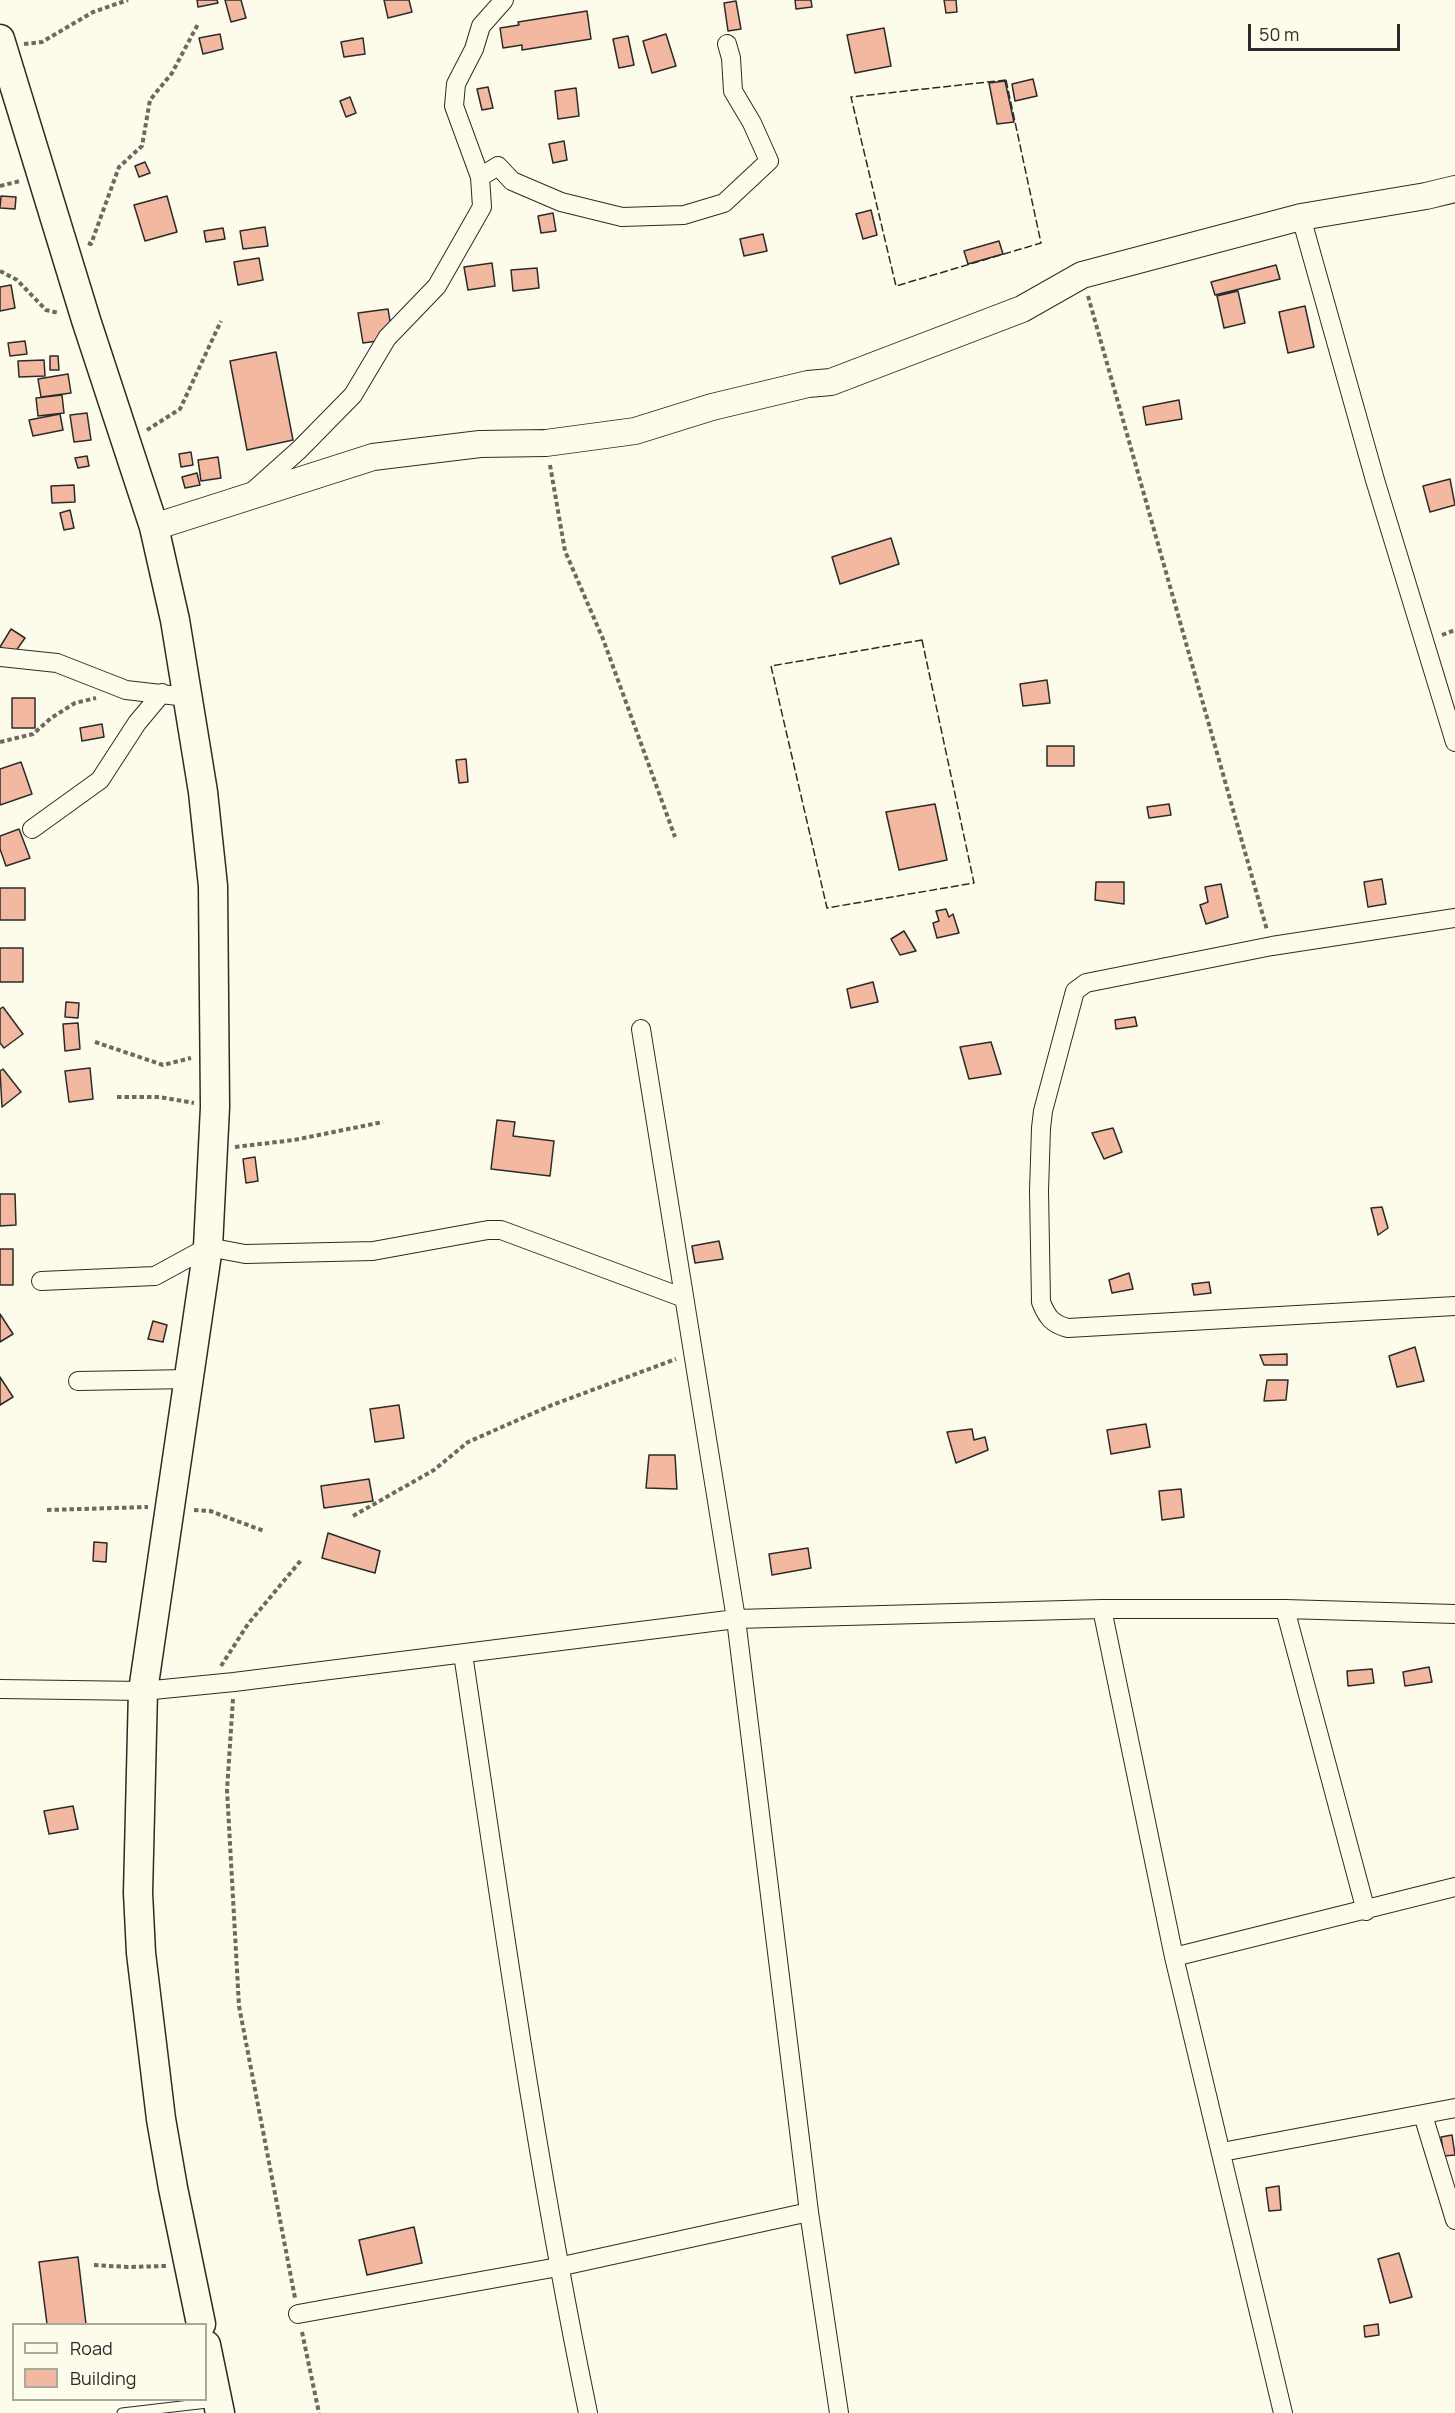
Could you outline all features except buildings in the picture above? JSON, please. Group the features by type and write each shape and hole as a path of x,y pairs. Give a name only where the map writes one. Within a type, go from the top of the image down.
{"main road":[{"path":"1,43 86,320 154,527 175,620 174,695 204,799 213,886 215,1107 208,1247 143,1691 139,1922 161,2119 201,2323"},
{"path":"207,2351 219,2408"}],"street":[{"path":"245,498 299,450 353,395 387,338 437,286 482,207 480,177 454,106 456,84 474,49 480,26 504,0"},
{"path":"480,177 498,166 512,181 561,202 622,217 684,215 724,203 769,160 752,123 733,91 731,58 727,44"},
{"path":"154,527 373,457 480,444 546,443 635,431 712,407 808,384 831,382 1022,309 1082,275 1301,217 1455,189"},
{"path":"1301,217 1375,480 1455,742"},
{"path":"0,657 57,663 119,689 174,695"},
{"path":"32,829 100,780 132,731 174,695"},
{"path":"1455,918 1272,946 1086,983 1074,991 1043,1111 1039,1191 1041,1302 1047,1317 1057,1325 1068,1328 1455,1306"},
{"path":"641,1029 736,1619 809,2212 839,2413"},
{"path":"41,1281 155,1276 208,1247 244,1254 373,1251 488,1230 501,1230 684,1298"},
{"path":"78,1381 189,1379"},
{"path":"0,1689 143,1691 210,1685 736,1619 1102,1610 1285,1609 1455,1614"},
{"path":"1285,1609 1366,1911"},
{"path":"1102,1610 1174,1957 1283,2413"},
{"path":"463,1654 524,2065 558,2267 588,2413"},
{"path":"1174,1957 1455,1887"},
{"path":"1222,2152 1455,2108"},
{"path":"1424,2115 1455,2220"},
{"path":"298,2314 558,2267 809,2212"}],"lane":[{"path":"122,2413 219,2408"}],"path":[{"path":"1,43 42,42 93,12 128,0"},
{"path":"61,235 92,244 119,167 142,146 150,100 172,73 198,24"},
{"path":"0,271 17,280 46,310 86,320"},
{"path":"1082,275 1272,946"},
{"path":"126,444 180,409 221,321"},
{"path":"546,443 565,551 603,639 675,837"},
{"path":"0,742 33,734 51,718 75,703 119,689"},
{"path":"95,1042 163,1065 215,1052"},
{"path":"117,1097 159,1097 215,1107"},
{"path":"213,1149 294,1140 382,1122"},
{"path":"353,1516 434,1470 468,1442 552,1405 693,1352"},
{"path":"210,1685 248,1624 302,1559"},
{"path":"234,1682 227,1790 239,2006 319,2413"},
{"path":"94,2265 128,2267 188,2265"}],"fence":[{"path":"1006,80 1041,243 896,286 851,97 1006,80"},
{"path":"922,640 974,883 827,908 771,666 922,640"}]}
